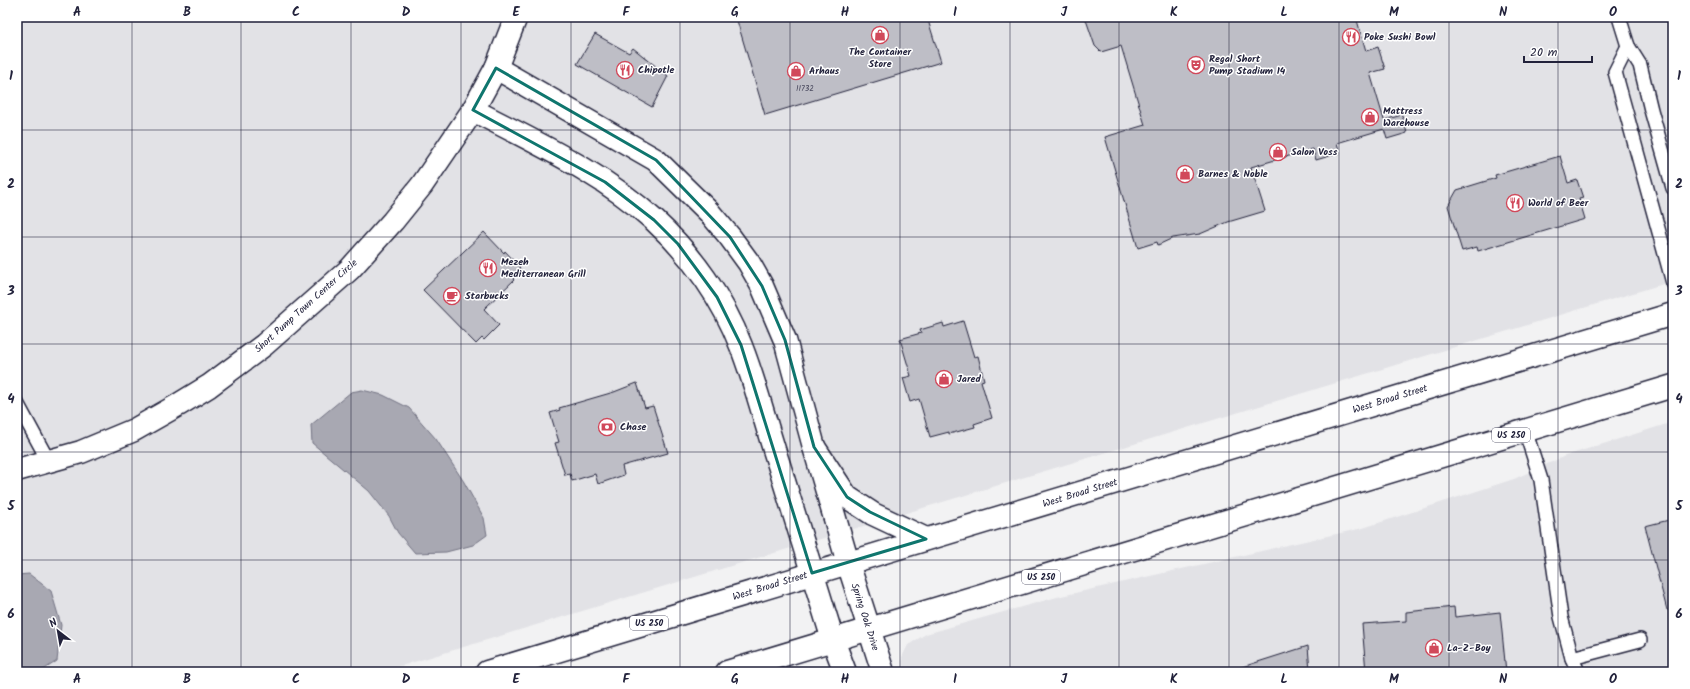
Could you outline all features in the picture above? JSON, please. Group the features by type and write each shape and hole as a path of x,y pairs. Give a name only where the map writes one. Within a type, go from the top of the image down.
{"main road":[{"name":"Short Pump Town Center Circle","path":"17,470 81,452 134,430 209,386 264,345 350,269 392,222 422,185 473,110 496,68 516,17"},
{"name":"Spring Oak Drive","path":"496,68 656,160 709,212 749,263 762,286 785,340 848,563 883,672"},
{"path":"473,110 564,157 605,182 654,220 678,244 701,273 717,297 741,345 833,640 845,672"},
{"name":"West Broad Street","path":"487,672 1673,314"},
{"name":"US 250","path":"727,672 1673,386"},
{"path":"814,447 847,497 873,514 926,539"}],"lane":[{"path":"1619,17 1628,46 1640,65 1673,188"},
{"path":"1628,46 1615,72 1673,283"},
{"path":"17,403 49,462"},
{"path":"1525,430 1541,480 1561,617 1572,658 1578,672"},
{"path":"1572,658 1640,640"}],"highlighted area":[{"path":"496,68 656,160 730,237 762,286 785,340 814,447 847,497 870,512 926,539 812,573 741,345 717,297 678,244 654,220 605,182 473,110"}],"shaded area":[{"path":"17,17 1673,17 1673,281 381,672 17,672"},
{"path":"362,390 383,395 409,408 436,439 464,482 484,518 487,535 473,545 446,552 415,553 398,533 389,516 369,491 312,443 311,425 351,392"},
{"path":"1673,422 1673,672 901,672 902,657 908,645 926,634 1057,597 1363,528 1514,479 1565,456"},
{"path":"29,574 51,591 61,625 57,661 40,672 17,672 17,575"}],"building":[{"path":"736,17 927,17 941,62 765,115"},
{"path":"1085,17 1356,17 1366,51 1378,47 1385,69 1370,73 1384,120 1402,115 1407,133 1387,139 1384,129 1337,143 1340,153 1316,160 1313,149 1251,167 1265,211 1228,222 1200,234 1173,238 1158,245 1157,242 1138,248 1105,137 1145,125 1121,46 1101,52 1095,46"},
{"name":"Chipotle","path":"595,34 629,53 633,48 668,76 652,107 577,64"},
{"name":"World of Beer","path":"1560,156 1568,183 1577,180 1583,198 1579,199 1585,219 1478,251 1477,247 1462,251 1448,206 1457,190 1496,178 1495,175"},
{"path":"484,232 504,253 505,251 520,267 519,268 521,271 513,279 514,280 484,309 499,325 484,340 482,338 476,344 423,290"},
{"name":"Jared","path":"963,321 974,357 978,356 984,380 981,381 992,418 974,424 975,427 930,437 919,399 910,402 903,378 911,376 900,339 921,333 920,330 943,323 944,327"},
{"name":"Chase","path":"637,383 645,408 653,406 668,453 622,466 624,475 598,484 595,474 572,481 570,474 565,475 555,443 559,442 550,413 560,410 559,408 614,392"},
{"path":"1673,519 1673,609 1667,610 1645,526"},
{"name":"La-Z-Boy","path":"1454,607 1455,617 1500,612 1506,672 1366,672 1362,624 1406,621 1406,612"},
{"path":"1308,646 1310,672 1239,672 1239,668"}],"place":[{"name":"The Container Store","path":"880,35"},
{"name":"Poke Sushi Bowl","path":"1351,37"},
{"name":"Regal Short Pump Stadium 14","path":"1196,65"},
{"name":"Chipotle","path":"625,70"},
{"name":"Arhaus","path":"796,71"},
{"name":"Mattress Warehouse","path":"1370,117"},
{"name":"Salon Voss","path":"1278,152"},
{"name":"Barnes & Noble","path":"1185,174"},
{"name":"World of Beer","path":"1515,203"},
{"name":"Mezeh Mediterranean Grill","path":"488,268"},
{"name":"Starbucks","path":"452,296"},
{"name":"Jared","path":"944,379"},
{"name":"Chase","path":"607,427"},
{"name":"La-Z-Boy","path":"1434,648"}]}
